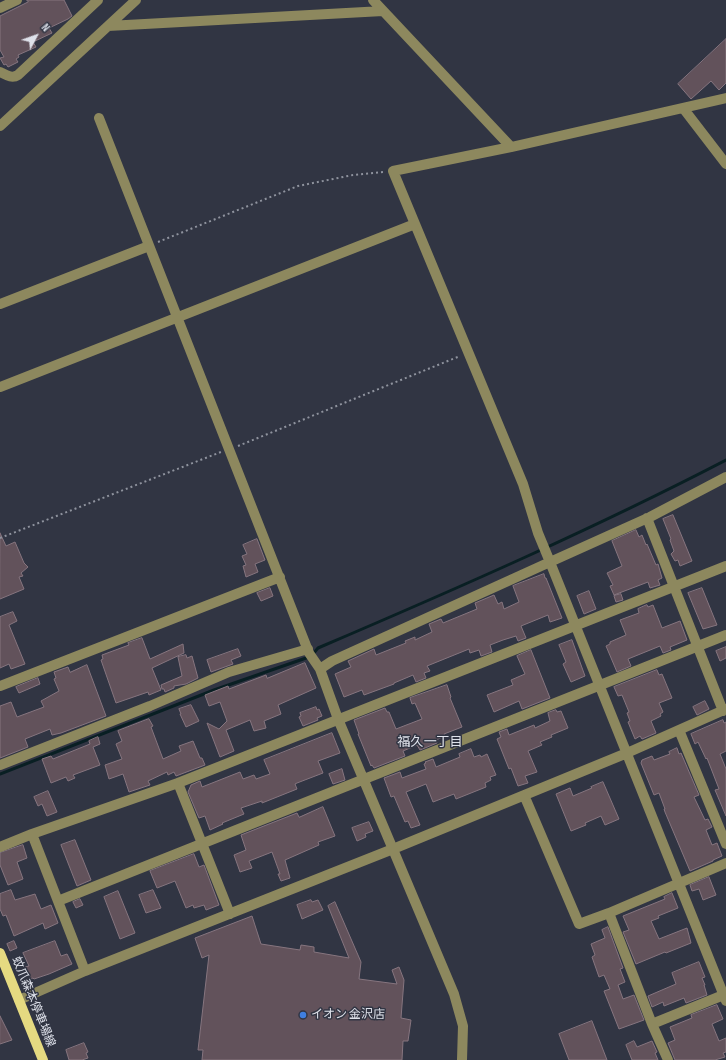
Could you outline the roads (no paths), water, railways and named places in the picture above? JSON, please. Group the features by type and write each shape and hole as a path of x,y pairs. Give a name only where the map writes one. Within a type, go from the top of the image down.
{"main road":[{"name":"蚊爪森本停車場線","path":"1,957 43,1060"}],"street":[{"path":"0,8 17,0"},
{"path":"0,72 11,77 18,75 98,0"},
{"path":"0,126 136,0"},
{"path":"373,0 511,147"},
{"path":"108,26 383,11"},
{"path":"652,1024 725,997 678,884 538,533 523,484 393,171 511,147 726,98"},
{"path":"683,108 726,164"},
{"path":"99,118 309,651 319,666 338,719 454,994 463,1026 462,1060"},
{"path":"0,387 415,224"},
{"path":"0,304 149,246"},
{"path":"319,666 549,560 647,518 726,477"},
{"path":"19,1000 85,971 392,849 627,753 725,710 647,518"},
{"path":"0,847 32,834 178,783 726,566"},
{"path":"0,686 280,577"},
{"path":"58,901 726,635"},
{"path":"0,765 150,706 229,672 309,651"},
{"path":"678,730 726,844"},
{"path":"178,783 230,914"},
{"path":"524,795 579,924 726,864"},
{"path":"32,834 85,971"},
{"path":"609,913 652,1024 668,1060"}],"waterway":[{"path":"313,654 318,648 524,558 626,510 726,460"},
{"path":"0,774 214,690 309,657"}],"place":[{"name":"イオン 金沢店","path":"303,1015"}],"district":[{"name":"福久一丁目","path":"430,743"}]}
